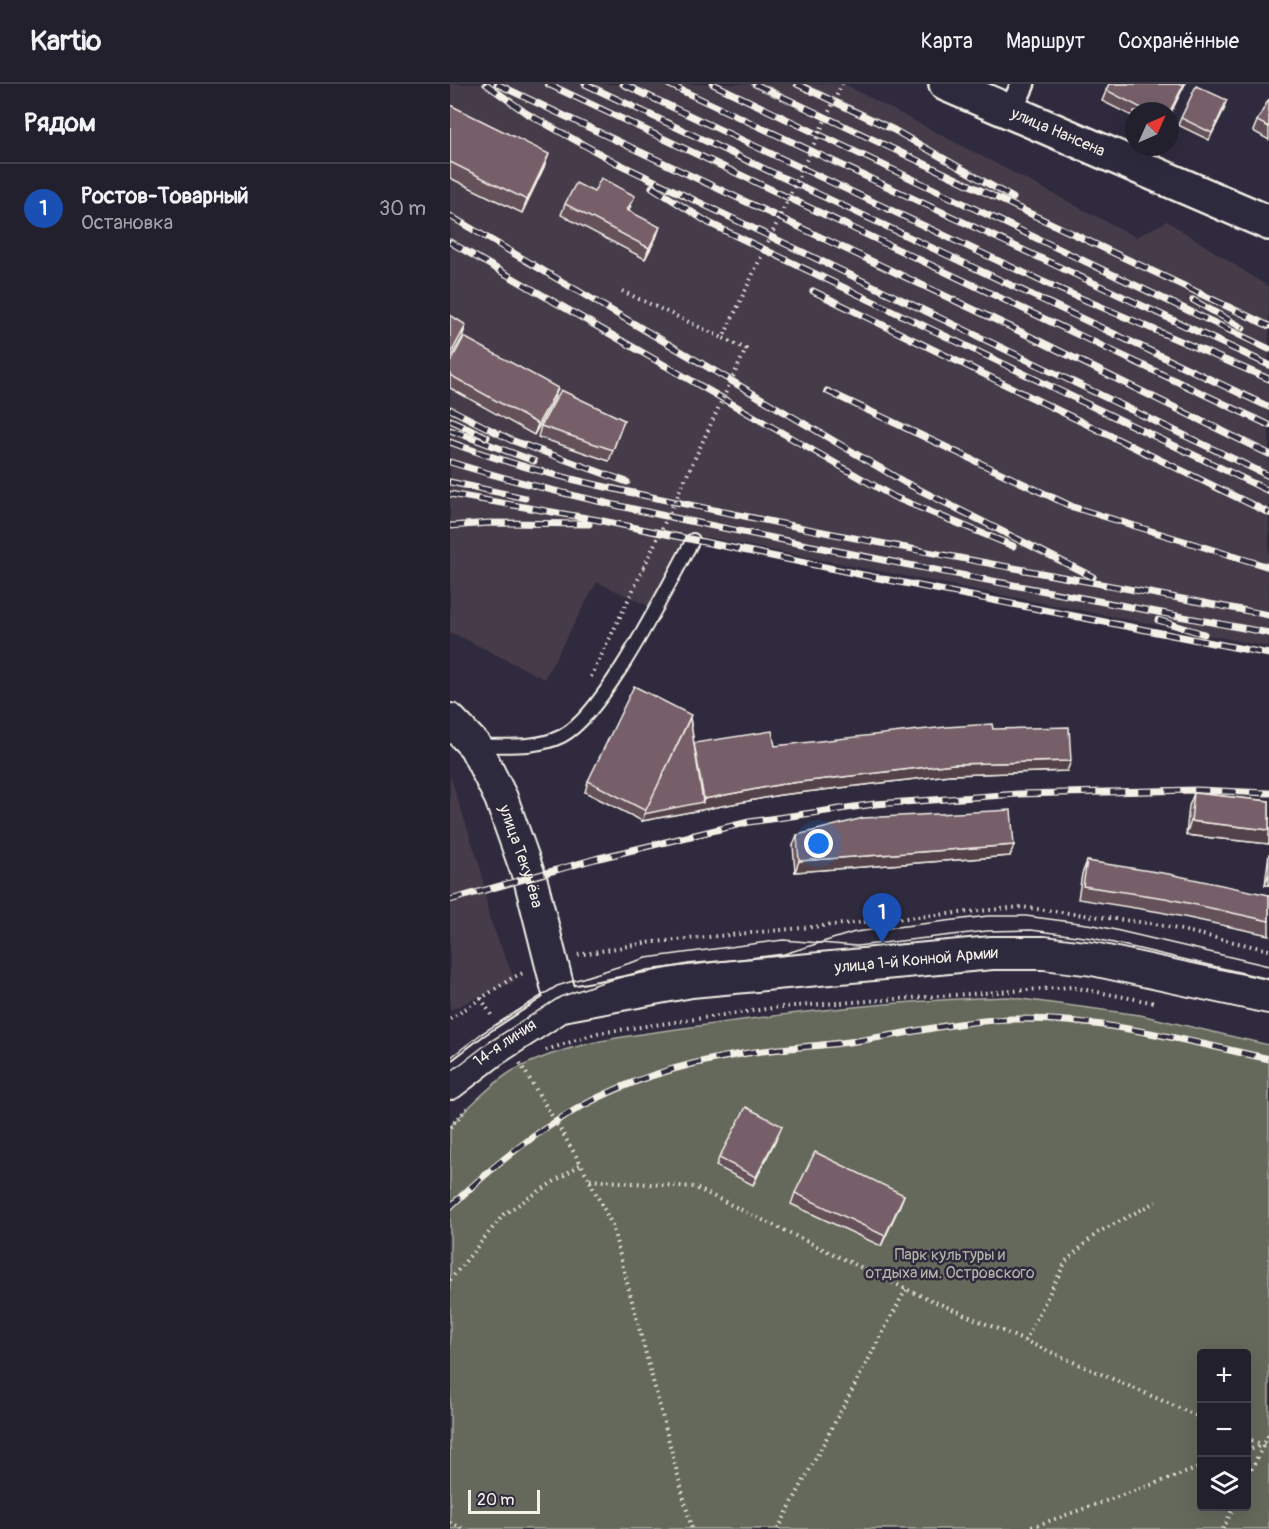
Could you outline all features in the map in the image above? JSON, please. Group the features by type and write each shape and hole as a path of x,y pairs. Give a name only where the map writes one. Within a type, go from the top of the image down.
{"main road":[{"name":"улица Нансена","path":"946,84 1016,98 1269,223"},
{"name":"улица Текучёва","path":"450,720 475,746 501,798 531,882 562,1005"},
{"name":"улица 1-й Конной Армии","path":"562,1005 691,981 1013,953 1044,953 1093,959 1269,997"},
{"name":"14-я линия","path":"450,1083 493,1050 562,1005"}],"lane":[{"path":"475,746 540,744 563,735 582,720 609,687 693,540"}],"path":[{"path":"723,338 842,84"},
{"path":"614,630 746,349 622,291"},
{"path":"539,1055 547,1050 598,1033 780,1007 1071,987 1161,1004"},
{"path":"513,1072 530,1060"},
{"path":"534,1088 581,1164 612,1226 692,1529"},
{"path":"450,1127 479,1098"},
{"path":"450,1280 504,1214 581,1164"},
{"path":"590,1180 694,1186 906,1289 1197,1416"},
{"path":"1025,1341 1066,1261 1097,1233 1156,1202"},
{"path":"778,1529 906,1289"},
{"path":"1251,1470 1269,1434"},
{"path":"1251,1439 1269,1447"},
{"path":"1251,1449 1264,1445"},
{"path":"1026,1529 1197,1469"},
{"path":"1222,1529 1231,1511"},
{"path":"450,1523 464,1529"}],"shaded area":[{"path":"450,84 844,84 1136,237 1167,221 1269,287 1269,647 704,537 664,613 597,582 544,679 455,634 450,634"},
{"path":"450,776 481,869 489,917 515,981 450,1010"}],"green space":[{"name":"Парк культуры и отдыха им. Островского","path":"1008,997 1140,1015 1269,1045 1269,1529 450,1529 450,1127 507,1074 536,1060 582,1045 629,1036 776,1016 892,1004"}],"building":[{"path":"1109,84 1184,84 1175,102 1129,102 1106,90"},
{"path":"1196,86 1227,100 1212,133 1181,118"},
{"path":"1269,99 1269,127 1257,121"},
{"path":"450,105 549,154 527,200 450,162"},
{"path":"601,178 635,196 627,210 660,227 649,248 565,204 576,183 594,192"},
{"path":"450,315 466,325 450,355"},
{"path":"464,337 558,388 538,424 450,375 450,363"},
{"path":"561,390 624,420 613,450 541,426"},
{"path":"634,686 691,715 646,811 588,781"},
{"path":"690,718 703,802 644,814 659,783"},
{"path":"992,724 993,729 1069,727 1071,761 953,764 783,784 704,799 694,743 772,731 775,746"},
{"path":"1194,793 1269,801 1269,830 1191,821"},
{"path":"1011,810 1014,845 799,861 797,835 863,818"},
{"path":"1087,861 1169,874 1269,895 1269,921 1165,898 1083,886"},
{"path":"746,1107 782,1126 756,1177 719,1158"},
{"path":"815,1152 904,1195 885,1236 795,1193"}],"tram line":[{"path":"450,1072 488,1043 560,997 600,983 647,970 784,954 855,932 988,916 1026,916 1094,925 1269,966"},
{"path":"450,1058 481,1034 557,986 646,958 783,940 857,946 987,931 1031,930 1092,938 1269,979"}],"railway":[{"path":"486,84 526,113 615,162 1269,476"},
{"path":"497,84 1017,330 1269,454"},
{"path":"548,84 1269,425"},
{"path":"585,84 1269,407"},
{"path":"623,84 1041,281 1269,379"},
{"path":"668,84 1269,365"},
{"path":"713,84 1269,349"},
{"path":"755,84 1269,326"},
{"path":"797,84 894,130 1013,198"},
{"path":"652,187 709,223 1269,491"},
{"path":"450,216 904,482 1093,577"},
{"path":"450,242 894,497 1013,546"},
{"path":"813,291 1269,513"},
{"path":"1193,300 1243,328"},
{"path":"827,391 1073,507 1269,567"},
{"path":"450,409 511,440 627,482"},
{"path":"450,420 487,437"},
{"path":"450,430 534,461"},
{"path":"450,442 521,466 633,493 875,542 1269,615"},
{"path":"450,462 564,493 680,519 1269,633"},
{"path":"450,482 525,498"},
{"path":"450,494 598,520 863,575 1269,654"},
{"path":"450,526 489,523 589,524"},
{"path":"1158,620 1204,634"},
{"path":"450,900 595,859 749,822 875,804 1018,794 1196,790 1269,793"},
{"path":"450,1207 514,1151 580,1107 652,1075 736,1055 849,1042 970,1022 1043,1019 1141,1031 1269,1059"}],"place":[{"name":"Ростов-Товарный","path":"882,943"}]}
